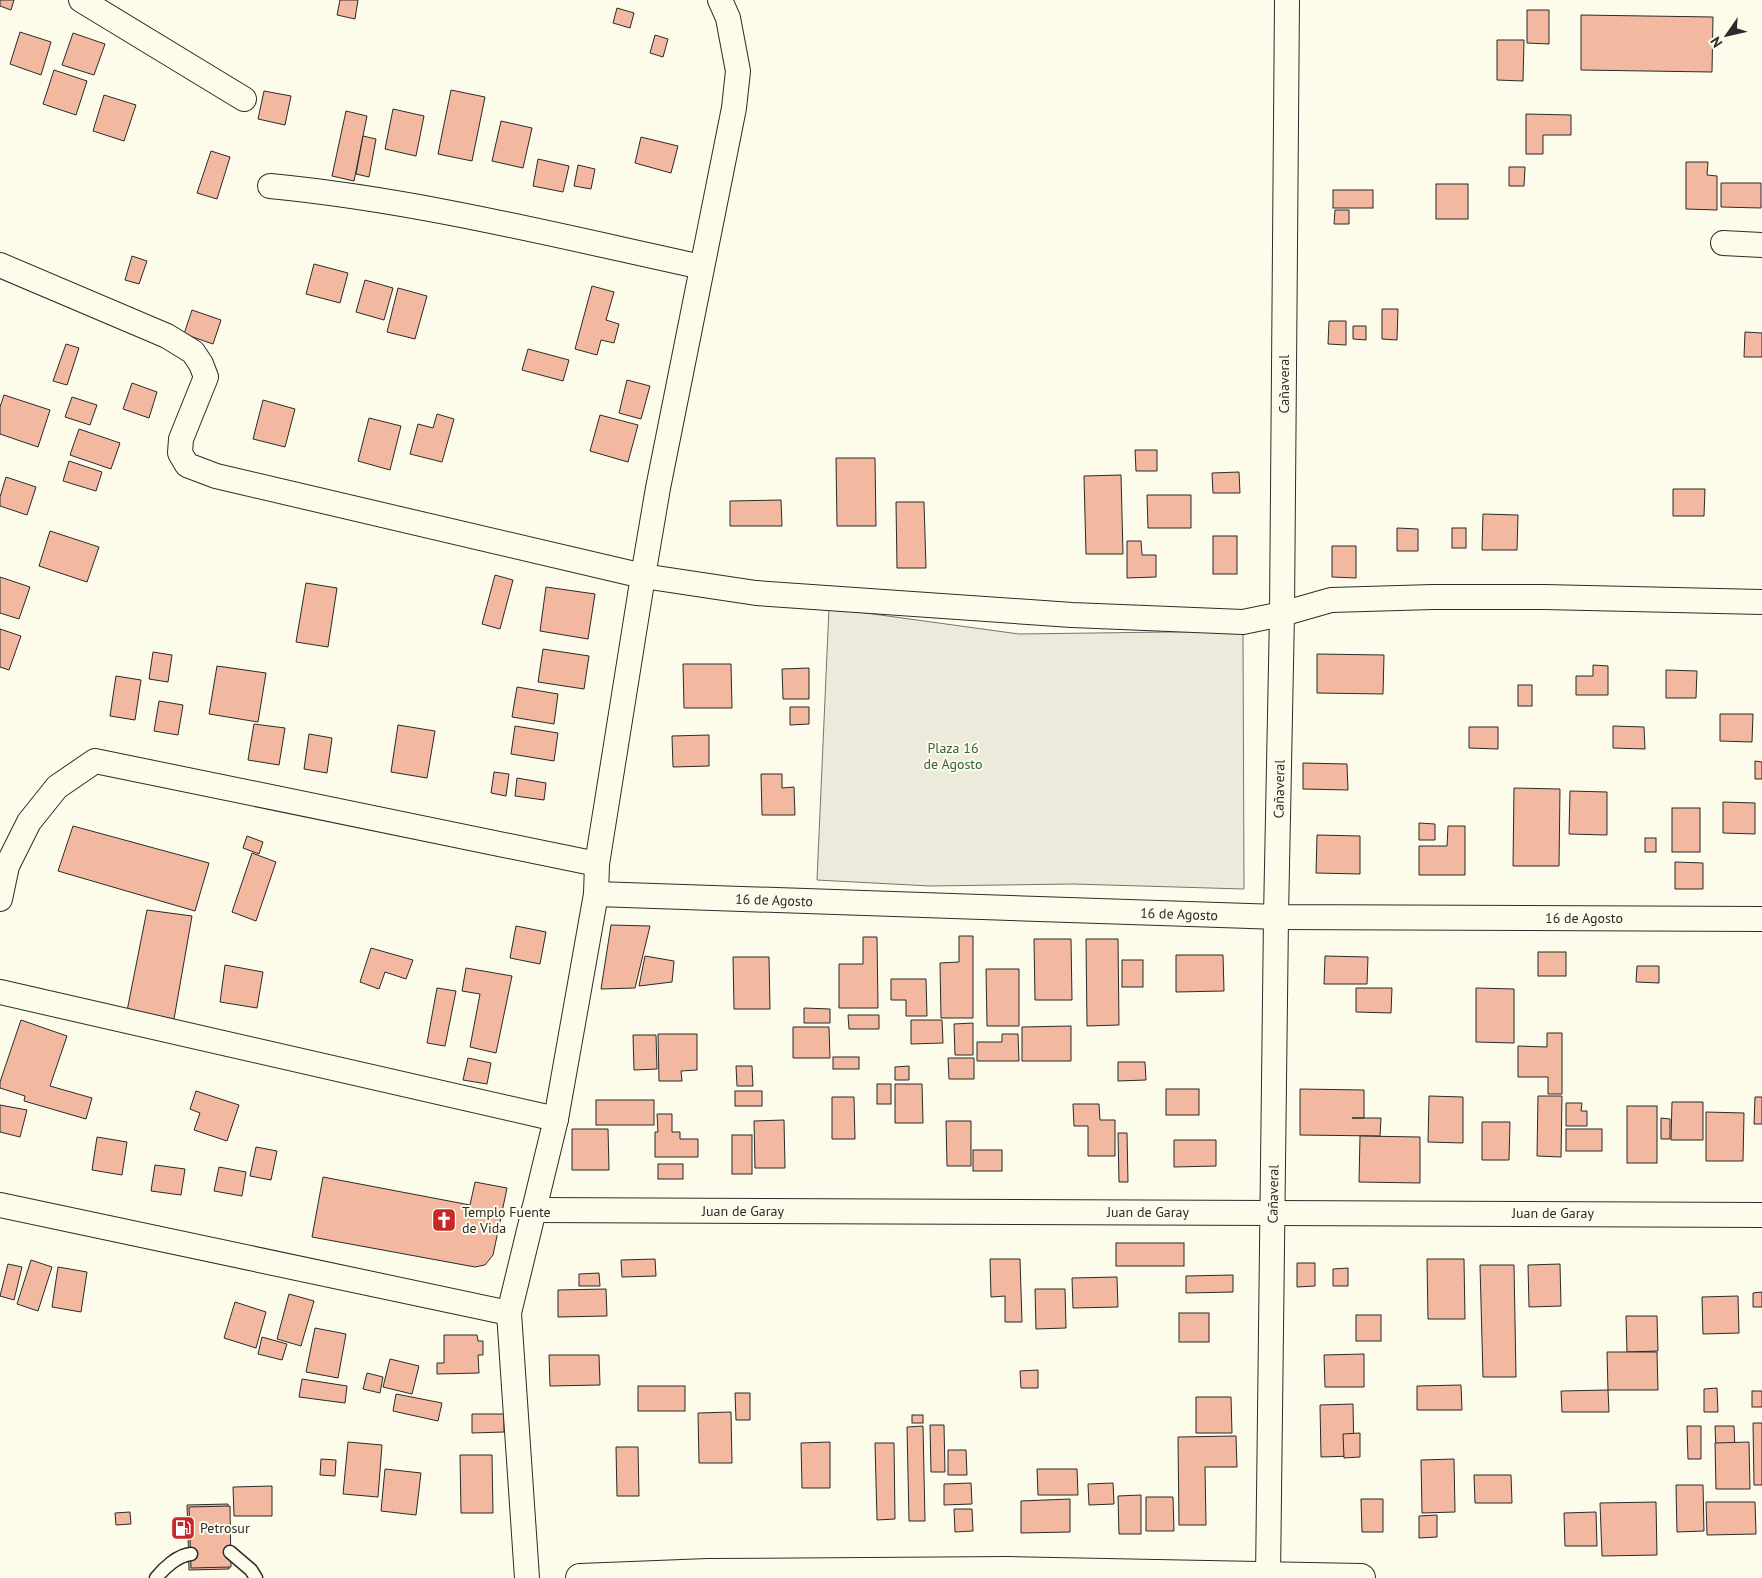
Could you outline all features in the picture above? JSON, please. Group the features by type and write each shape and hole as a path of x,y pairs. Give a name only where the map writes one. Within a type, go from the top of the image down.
{"main road":[{"path":"580,1578 1008,1571 1062,1575 1361,1578"}],"street":[{"path":"81,0 244,99"},
{"path":"526,1578 510,1314 556,1119 596,894 598,864 642,576 734,108 738,71 728,18 720,0"},
{"name":"Cañaveral","path":"1268,1578 1276,917 1282,614 1287,0"},
{"path":"270,186 307,190 444,212 702,267"},
{"path":"1722,243 1762,245"},
{"path":"0,265 167,336 193,352 202,364 206,377 181,439 180,453 187,465 226,479 642,576 756,593 1072,615 1243,622 1282,614 1330,600 1433,597 1544,597 1762,602"},
{"path":"0,899 7,866 29,822 57,787 95,761 598,864"},
{"name":"16 de Agosto","path":"596,894 1276,917 1762,919"},
{"path":"0,992 556,1119"},
{"path":"0,1205 510,1314"},
{"name":"Juan de Garay","path":"534,1210 1762,1215"}],"lane":[{"path":"230,1552 251,1570 256,1578"},
{"path":"156,1578 162,1570 185,1554 191,1554"}],"green space":[{"name":"Plaza 16 de Agosto","path":"829,608 1019,634 1243,631 1244,889 1073,884 930,886 817,880"}],"building":[{"path":"0,0 14,0 11,10 0,6"},
{"path":"340,0 358,0 355,19 337,15"},
{"path":"617,8 634,13 630,28 613,23"},
{"path":"1527,10 1549,10 1549,44 1527,43"},
{"path":"1581,15 1713,17 1712,72 1581,70"},
{"path":"20,32 51,42 41,75 10,64"},
{"path":"73,33 105,44 94,75 62,65"},
{"path":"655,35 668,39 663,57 650,53"},
{"path":"1497,40 1524,40 1523,81 1497,80"},
{"path":"54,70 87,81 76,115 43,104"},
{"path":"451,90 485,97 472,161 438,154"},
{"path":"264,91 291,96 285,125 258,119"},
{"path":"104,95 136,105 124,141 93,131"},
{"path":"393,109 424,116 416,156 385,149"},
{"path":"346,111 367,116 354,181 332,176"},
{"path":"1526,114 1571,115 1571,135 1543,135 1543,154 1526,154"},
{"path":"501,121 532,128 523,168 492,161"},
{"path":"363,136 376,139 369,177 356,174"},
{"path":"641,137 678,146 671,173 635,163"},
{"path":"211,151 230,157 217,199 197,193"},
{"path":"538,159 569,166 563,192 533,186"},
{"path":"1686,162 1708,162 1707,175 1717,176 1717,210 1686,209"},
{"path":"578,165 595,169 591,189 574,186"},
{"path":"1509,167 1525,167 1524,186 1509,186"},
{"path":"1721,183 1761,183 1761,208 1721,207"},
{"path":"1436,184 1468,184 1468,219 1436,219"},
{"path":"1333,190 1373,190 1373,208 1333,208"},
{"path":"1335,210 1349,210 1349,224 1334,224"},
{"path":"132,256 147,261 139,284 125,280"},
{"path":"314,264 348,273 340,303 306,294"},
{"path":"365,280 393,288 384,320 356,312"},
{"path":"592,286 614,292 606,320 619,324 614,343 601,340 597,355 575,349"},
{"path":"398,288 427,296 415,339 387,332"},
{"path":"1382,309 1398,309 1397,340 1382,339"},
{"path":"192,310 221,320 213,344 184,334"},
{"path":"1329,321 1346,321 1346,345 1328,344"},
{"path":"1353,326 1366,326 1366,340 1353,339"},
{"path":"1745,332 1762,333 1762,357 1744,357"},
{"path":"66,344 79,348 67,385 53,381"},
{"path":"528,349 569,360 563,381 522,370"},
{"path":"627,380 650,386 641,419 619,413"},
{"path":"132,383 157,392 149,418 123,409"},
{"path":"4,395 50,410 38,447 0,434 0,407"},
{"path":"72,397 97,405 90,425 65,417"},
{"path":"263,400 295,409 285,447 253,439"},
{"path":"437,414 454,419 442,462 410,454 418,424 433,428"},
{"path":"600,415 638,425 628,462 590,451"},
{"path":"369,418 401,426 390,470 358,461"},
{"path":"79,429 120,443 111,469 70,455"},
{"path":"1135,450 1157,450 1157,471 1136,471"},
{"path":"836,458 875,458 876,526 837,526"},
{"path":"69,461 102,472 96,491 63,481"},
{"path":"1239,472 1240,493 1213,493 1212,473"},
{"path":"1121,475 1123,554 1086,554 1084,476"},
{"path":"6,477 36,487 27,515 0,506 0,497"},
{"path":"1673,489 1705,489 1704,516 1673,516"},
{"path":"1147,495 1191,495 1191,528 1148,528"},
{"path":"781,500 782,526 730,526 730,501"},
{"path":"896,502 924,502 926,568 897,568"},
{"path":"1483,514 1518,515 1517,550 1482,550"},
{"path":"1397,528 1418,529 1418,551 1397,551"},
{"path":"1452,528 1466,528 1466,548 1452,548"},
{"path":"50,531 99,547 87,582 39,566"},
{"path":"1213,536 1237,536 1237,574 1213,574"},
{"path":"1127,541 1141,541 1142,555 1156,555 1156,577 1127,578"},
{"path":"1332,546 1356,546 1356,578 1332,577"},
{"path":"495,575 513,580 500,629 482,624"},
{"path":"0,577 30,587 19,619 0,613"},
{"path":"306,583 337,588 328,647 296,642"},
{"path":"546,587 595,594 588,639 540,631"},
{"path":"0,629 21,636 9,670 0,667"},
{"path":"543,649 589,656 584,689 538,682"},
{"path":"153,652 172,655 168,682 149,679"},
{"path":"1317,654 1384,655 1383,694 1317,693"},
{"path":"683,664 731,664 732,708 684,708"},
{"path":"1593,665 1608,666 1608,695 1576,695 1576,676 1593,676"},
{"path":"217,666 266,673 258,722 209,714"},
{"path":"809,668 809,699 783,699 782,669"},
{"path":"1666,670 1697,671 1696,698 1666,698"},
{"path":"116,676 141,680 135,720 110,716"},
{"path":"1518,685 1532,685 1532,706 1518,706"},
{"path":"517,687 558,694 554,724 512,717"},
{"path":"159,701 183,705 178,735 154,731"},
{"path":"790,707 809,707 809,724 790,725"},
{"path":"1720,714 1753,714 1752,742 1720,741"},
{"path":"254,724 285,728 279,765 248,760"},
{"path":"398,725 435,731 427,778 391,772"},
{"path":"515,726 558,733 554,761 511,754"},
{"path":"1613,726 1644,727 1645,749 1613,748"},
{"path":"1469,727 1498,727 1498,749 1469,748"},
{"path":"309,734 332,738 327,773 304,769"},
{"path":"709,735 709,766 673,767 672,736"},
{"path":"1755,761 1762,762 1762,779 1755,779"},
{"path":"1303,763 1347,764 1348,790 1303,789"},
{"path":"494,772 509,774 506,796 491,793"},
{"path":"761,774 782,774 782,788 794,787 795,815 762,815"},
{"path":"517,778 546,783 544,800 515,796"},
{"path":"1514,788 1560,789 1559,866 1513,866"},
{"path":"1570,791 1607,792 1607,835 1569,834"},
{"path":"1723,802 1755,803 1755,834 1723,833"},
{"path":"1672,808 1700,808 1700,852 1672,852"},
{"path":"1419,823 1435,824 1435,840 1419,840"},
{"path":"73,826 209,863 195,911 58,871"},
{"path":"1448,826 1465,826 1465,875 1419,875 1419,846 1447,846"},
{"path":"1317,835 1360,836 1360,874 1316,873"},
{"path":"247,836 263,842 259,854 243,848"},
{"path":"1645,838 1656,838 1656,852 1645,852"},
{"path":"252,853 276,862 256,921 232,912"},
{"path":"1675,862 1703,863 1703,889 1675,889"},
{"path":"147,910 192,916 174,1019 127,1011"},
{"path":"611,925 650,926 635,988 601,989"},
{"path":"516,926 546,932 540,964 510,958"},
{"path":"959,936 973,936 973,1018 941,1018 940,963 959,962"},
{"path":"863,937 877,937 878,1008 839,1008 839,964 863,964"},
{"path":"1034,939 1071,939 1072,1000 1035,1000"},
{"path":"1086,939 1118,939 1119,1025 1087,1026"},
{"path":"371,948 413,960 406,979 385,972 379,989 360,982"},
{"path":"1538,952 1566,952 1566,976 1538,976"},
{"path":"1176,955 1223,955 1224,991 1176,992"},
{"path":"645,956 674,961 672,982 639,986"},
{"path":"1325,956 1368,957 1367,984 1324,984"},
{"path":"733,957 769,957 770,1009 734,1009"},
{"path":"1122,960 1143,960 1143,987 1122,987"},
{"path":"225,965 263,972 257,1008 220,1002"},
{"path":"1637,966 1659,966 1659,983 1636,982"},
{"path":"466,968 512,976 496,1053 470,1047 480,994 462,991"},
{"path":"986,969 1019,969 1019,1026 987,1026"},
{"path":"891,979 926,979 927,1016 906,1016 906,1000 891,1000"},
{"path":"437,988 456,991 445,1046 427,1043"},
{"path":"1356,988 1392,988 1391,1013 1356,1012"},
{"path":"1476,988 1514,989 1514,1043 1476,1042"},
{"path":"804,1008 830,1009 830,1023 804,1023"},
{"path":"848,1015 879,1015 879,1029 849,1029"},
{"path":"21,1020 67,1036 50,1086 92,1098 86,1119 24,1101 25,1096 0,1088 0,1082"},
{"path":"911,1020 942,1020 943,1043 911,1044"},
{"path":"973,1023 973,1055 955,1055 954,1024"},
{"path":"1071,1026 1071,1061 1022,1061 1022,1027"},
{"path":"793,1027 829,1027 830,1058 793,1058"},
{"path":"1547,1033 1562,1033 1562,1094 1548,1094 1548,1077 1518,1077 1518,1046 1547,1047"},
{"path":"658,1034 697,1034 697,1070 681,1071 682,1081 659,1081"},
{"path":"1002,1034 1018,1034 1019,1061 977,1061 977,1042 1002,1042"},
{"path":"633,1035 656,1035 657,1069 634,1070"},
{"path":"833,1057 859,1057 859,1069 833,1069"},
{"path":"468,1058 491,1063 487,1084 463,1080"},
{"path":"948,1058 974,1058 974,1079 949,1079"},
{"path":"1118,1062 1145,1062 1146,1080 1118,1081"},
{"path":"736,1066 752,1066 753,1086 737,1086"},
{"path":"909,1066 909,1080 895,1080 895,1067"},
{"path":"877,1084 891,1084 891,1104 877,1104"},
{"path":"895,1084 922,1084 923,1123 895,1123"},
{"path":"1166,1089 1199,1089 1199,1115 1166,1115"},
{"path":"1300,1089 1364,1090 1364,1118 1381,1118 1380,1136 1300,1135"},
{"path":"196,1091 239,1105 227,1141 194,1130 200,1113 190,1109"},
{"path":"735,1091 762,1091 762,1106 735,1106"},
{"path":"1429,1096 1463,1097 1463,1143 1428,1142"},
{"path":"1538,1096 1562,1096 1561,1157 1537,1156"},
{"path":"832,1097 854,1097 855,1139 832,1139"},
{"path":"1755,1097 1762,1097 1762,1124 1754,1124"},
{"path":"596,1100 654,1100 654,1125 596,1125"},
{"path":"1672,1102 1703,1102 1703,1140 1671,1140"},
{"path":"1566,1103 1582,1103 1581,1111 1587,1111 1587,1126 1566,1126"},
{"path":"1073,1104 1099,1104 1100,1120 1115,1120 1115,1156 1088,1156 1088,1126 1074,1126"},
{"path":"0,1105 27,1110 20,1137 0,1132"},
{"path":"1627,1106 1657,1106 1657,1163 1627,1163"},
{"path":"1706,1112 1744,1113 1743,1161 1706,1161"},
{"path":"657,1114 672,1114 672,1132 680,1132 680,1139 698,1139 698,1157 655,1157 655,1132 658,1132"},
{"path":"1661,1118 1670,1119 1670,1139 1661,1139"},
{"path":"784,1120 785,1168 755,1168 754,1121"},
{"path":"946,1121 971,1121 971,1166 947,1166"},
{"path":"1482,1122 1510,1122 1509,1160 1482,1160"},
{"path":"572,1129 608,1129 609,1170 572,1170"},
{"path":"1566,1129 1602,1129 1602,1151 1566,1151"},
{"path":"1118,1133 1127,1133 1128,1182 1119,1182"},
{"path":"732,1135 752,1135 752,1174 732,1174"},
{"path":"1360,1136 1420,1137 1420,1183 1359,1182"},
{"path":"97,1137 127,1142 122,1175 92,1170"},
{"path":"1174,1140 1216,1140 1216,1166 1174,1167"},
{"path":"256,1147 277,1151 271,1180 250,1176"},
{"path":"973,1150 1002,1150 1002,1171 973,1171"},
{"path":"658,1164 683,1164 683,1179 658,1179"},
{"path":"155,1165 185,1169 181,1195 151,1191"},
{"path":"219,1167 246,1172 242,1196 214,1191"},
{"path":"323,1177 470,1205 475,1182 507,1188 493,1255 485,1265 475,1267 312,1237"},
{"path":"1116,1243 1184,1243 1184,1266 1116,1266"},
{"path":"655,1259 656,1276 622,1277 621,1260"},
{"path":"990,1259 1020,1259 1022,1322 1005,1322 1005,1296 991,1297"},
{"path":"1427,1259 1464,1259 1465,1319 1428,1319"},
{"path":"31,1260 52,1267 38,1311 17,1304"},
{"path":"1297,1263 1315,1263 1315,1286 1297,1287"},
{"path":"8,1264 22,1267 14,1300 0,1296"},
{"path":"1560,1264 1561,1306 1529,1307 1528,1265"},
{"path":"1480,1265 1514,1265 1516,1377 1483,1377"},
{"path":"58,1267 87,1272 81,1312 52,1307"},
{"path":"1348,1268 1348,1286 1333,1286 1333,1269"},
{"path":"599,1273 600,1286 579,1286 579,1274"},
{"path":"1233,1275 1233,1292 1186,1293 1186,1276"},
{"path":"1117,1277 1118,1307 1073,1308 1072,1278"},
{"path":"606,1289 607,1316 558,1317 558,1290"},
{"path":"1035,1289 1065,1289 1066,1328 1036,1329"},
{"path":"1762,1292 1762,1307 1753,1307 1753,1293"},
{"path":"289,1294 314,1301 301,1346 277,1339"},
{"path":"1738,1296 1739,1333 1703,1334 1702,1297"},
{"path":"235,1302 266,1312 256,1348 224,1338"},
{"path":"1179,1313 1209,1313 1209,1342 1179,1342"},
{"path":"1356,1315 1381,1315 1381,1341 1356,1341"},
{"path":"1626,1316 1657,1316 1658,1351 1627,1352"},
{"path":"315,1328 346,1334 338,1378 306,1372"},
{"path":"444,1335 477,1335 478,1341 483,1341 483,1355 478,1355 479,1373 437,1374 437,1363 444,1363"},
{"path":"262,1337 287,1344 282,1360 258,1354"},
{"path":"1607,1352 1657,1352 1658,1390 1608,1390"},
{"path":"1364,1354 1364,1387 1325,1387 1324,1355"},
{"path":"549,1355 599,1355 600,1385 550,1386"},
{"path":"390,1359 419,1366 412,1394 383,1387"},
{"path":"1038,1370 1038,1388 1021,1388 1020,1371"},
{"path":"367,1373 383,1377 380,1393 363,1389"},
{"path":"302,1379 347,1386 345,1403 299,1397"},
{"path":"1461,1385 1462,1410 1417,1410 1417,1386"},
{"path":"638,1386 685,1386 685,1411 638,1411"},
{"path":"1717,1388 1718,1412 1704,1412 1704,1389"},
{"path":"1608,1390 1609,1412 1562,1412 1561,1391"},
{"path":"1752,1391 1762,1391 1762,1407 1752,1407"},
{"path":"735,1393 750,1393 750,1420 736,1420"},
{"path":"396,1394 442,1403 438,1421 393,1411"},
{"path":"1196,1397 1231,1397 1232,1433 1196,1433"},
{"path":"1353,1404 1354,1456 1321,1457 1320,1405"},
{"path":"731,1412 732,1463 699,1463 698,1413"},
{"path":"472,1414 504,1414 504,1432 472,1433"},
{"path":"912,1415 923,1415 923,1423 912,1423"},
{"path":"1753,1423 1762,1423 1762,1485 1754,1485"},
{"path":"930,1425 944,1425 945,1472 931,1472"},
{"path":"923,1426 925,1521 909,1521 907,1427"},
{"path":"1687,1426 1701,1426 1701,1459 1688,1459"},
{"path":"1715,1426 1734,1426 1735,1450 1716,1450"},
{"path":"1360,1433 1360,1457 1344,1458 1343,1434"},
{"path":"1236,1436 1237,1467 1205,1467 1206,1525 1179,1525 1178,1437"},
{"path":"348,1442 382,1445 378,1497 343,1494"},
{"path":"830,1442 830,1488 802,1488 801,1443"},
{"path":"1749,1442 1750,1489 1716,1489 1715,1443"},
{"path":"875,1443 894,1443 895,1519 877,1520"},
{"path":"616,1447 638,1447 639,1496 617,1496"},
{"path":"948,1450 966,1450 967,1475 948,1475"},
{"path":"460,1455 492,1455 493,1513 461,1513"},
{"path":"321,1459 336,1460 335,1476 320,1475"},
{"path":"1454,1459 1455,1512 1422,1513 1421,1460"},
{"path":"385,1469 421,1473 416,1515 381,1511"},
{"path":"1037,1469 1077,1469 1078,1495 1038,1495"},
{"path":"1474,1475 1511,1475 1512,1503 1475,1503"},
{"path":"971,1483 972,1504 944,1505 944,1484"},
{"path":"1113,1483 1114,1504 1089,1505 1088,1484"},
{"path":"1676,1485 1703,1485 1704,1531 1677,1532"},
{"path":"272,1486 272,1516 234,1516 233,1487"},
{"path":"1141,1495 1141,1534 1119,1534 1118,1496"},
{"path":"1146,1497 1173,1497 1174,1531 1146,1531"},
{"path":"1070,1499 1070,1532 1021,1533 1021,1501"},
{"path":"1361,1499 1383,1499 1383,1532 1362,1532"},
{"path":"1656,1502 1657,1555 1602,1556 1600,1503"},
{"path":"1706,1502 1755,1502 1756,1534 1707,1535"},
{"path":"228,1504 229,1569 189,1570 187,1505"},
{"path":"230,1506 231,1567 191,1568 189,1507"},
{"path":"954,1509 972,1509 973,1531 955,1532"},
{"path":"130,1512 131,1524 116,1525 115,1513"},
{"path":"1596,1512 1597,1546 1565,1546 1564,1513"},
{"path":"1437,1515 1437,1537 1419,1538 1419,1516"}],"place":[{"name":"Templo Fuente de Vida","path":"444,1220"},
{"name":"Petrosur","path":"183,1528"}]}
